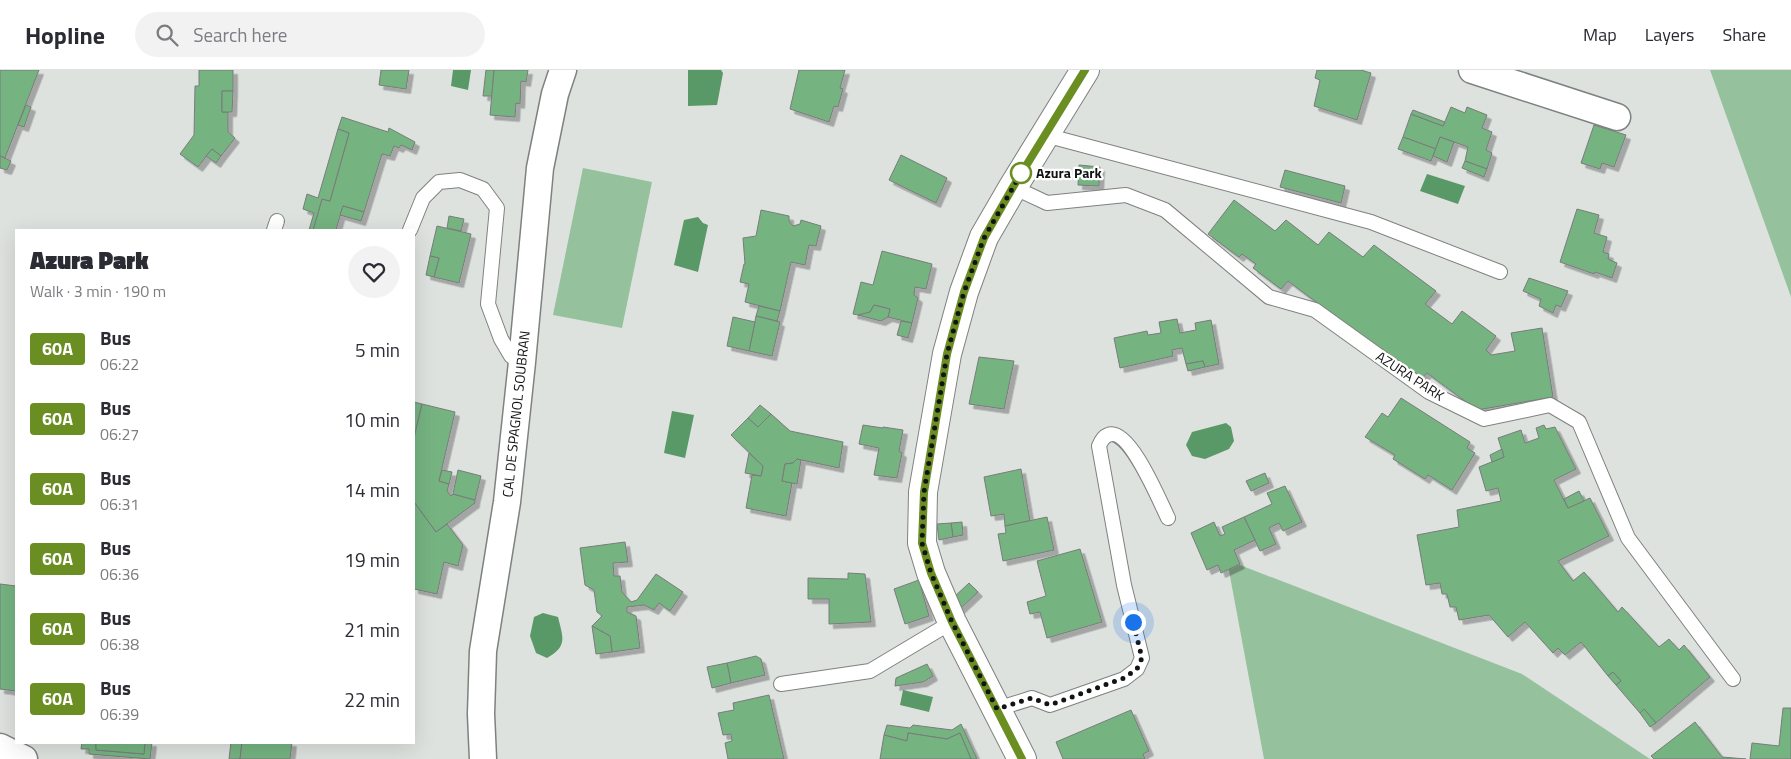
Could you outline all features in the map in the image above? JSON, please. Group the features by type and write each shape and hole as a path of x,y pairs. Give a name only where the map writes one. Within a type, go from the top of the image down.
{"street":[{"name":"CAL DE SPAGNOL SOUBRAN","path":"482,759 483,651 507,502 540,168 554,94 563,70"},
{"path":"1022,759 952,622 931,573 922,543 924,492 947,354 964,292 984,238 1085,70"},
{"path":"1472,70 1617,117"}],"lane":[{"path":"1045,135 1371,222 1500,272"},
{"path":"410,229 423,198 439,182 460,180 483,189 497,208 488,304 501,339 511,356 522,362"},
{"name":"AZURA PARK","path":"1013,187 1048,203 1126,195 1165,210 1269,297 1315,310 1429,392 1484,419 1550,405 1579,422 1628,538 1733,679"},
{"path":"997,709 1032,698 1050,705 1124,678 1137,669 1142,658 1124,586 1099,446 1101,440 1106,435 1120,436 1133,449 1168,518"},
{"path":"782,684 870,672 952,622"}],"shaded area":[{"path":"453,70 471,70 468,90 451,86"},
{"path":"688,70 721,70 723,73 717,105 688,106"},
{"path":"1710,70 1791,70 1791,297"},
{"path":"583,168 652,182 622,328 553,315"},
{"path":"1427,174 1465,186 1458,204 1420,191"},
{"path":"698,217 703,223 708,225 698,272 674,265 684,220"},
{"path":"672,411 694,415 685,458 664,453"},
{"path":"1226,423 1231,427 1234,441 1229,449 1205,459 1192,456 1186,445 1192,432"},
{"path":"1227,560 1522,674 1650,759 1264,759"},
{"path":"543,613 558,617 562,636 561,645 554,654 547,658 536,653 530,636 534,617"},
{"path":"903,690 933,697 929,712 900,705"}],"building":[{"path":"0,70 39,70 5,158 0,156"},
{"path":"199,70 233,70 233,91 222,91 222,112 228,112 228,132 235,138 221,156 212,149 198,167 180,154 194,135 195,86 199,86"},
{"path":"381,70 409,70 406,89 379,85"},
{"path":"486,70 494,70 492,96 483,96"},
{"path":"494,70 528,70 526,82 521,81 520,104 516,103 515,117 490,115"},
{"path":"799,70 845,70 840,88 843,89 838,107 834,106 829,122 790,109"},
{"path":"1317,70 1361,70 1371,73 1357,120 1314,106 1320,80 1315,78"},
{"path":"222,91 233,91 232,112 222,112"},
{"path":"26,105 31,107 24,127 18,125"},
{"path":"1451,107 1465,113 1467,107 1487,115 1482,128 1492,132 1486,150 1492,153 1487,169 1465,161 1468,147 1440,137 1436,149 1403,137 1411,114 1443,126"},
{"path":"1413,110 1445,122 1443,126 1411,114"},
{"path":"342,117 388,132 389,128 415,142 412,150 401,145 399,148 394,146 390,156 382,154 364,212 343,206 336,229 313,229 322,199 330,201 349,133 338,129"},
{"path":"1594,125 1626,135 1614,167 1602,163 1600,169 1581,163"},
{"path":"338,129 349,133 330,201 322,199 313,229 309,229 314,213 303,209 307,194 318,198"},
{"path":"1403,137 1436,149 1431,161 1398,149"},
{"path":"1440,137 1454,142 1447,162 1433,156"},
{"path":"212,149 221,156 216,163 206,156"},
{"path":"901,155 947,178 936,203 889,180"},
{"path":"0,156 11,161 7,170 0,168"},
{"path":"1465,161 1487,169 1484,177 1462,168"},
{"path":"1079,165 1100,167 1099,186 1078,185"},
{"path":"1285,170 1345,186 1341,203 1280,187"},
{"path":"1234,200 1275,231 1286,220 1318,245 1329,232 1363,257 1374,245 1436,291 1425,304 1452,324 1462,311 1496,336 1486,350 1491,355 1515,351 1511,333 1542,328 1553,397 1477,410 1427,373 1421,380 1288,281 1281,289 1253,268 1256,264 1242,254 1239,257 1208,234"},
{"path":"343,206 364,212 361,221 340,215"},
{"path":"1577,209 1599,215 1594,233 1607,237 1603,252 1609,254 1608,259 1617,263 1612,278 1560,262"},
{"path":"761,210 789,216 789,221 793,226 800,224 801,220 821,226 816,246 809,245 805,265 791,262 780,311 745,302 749,284 740,282 745,264 743,238 756,236"},
{"path":"449,216 464,219 461,231 447,228"},
{"path":"437,226 471,234 459,283 434,277 439,258 430,256"},
{"path":"882,251 932,264 926,289 915,287 914,295 918,298 912,323 888,317 890,309 874,305 870,312 866,314 853,314 861,282 873,285"},
{"path":"430,256 439,258 434,277 426,275"},
{"path":"1529,278 1568,291 1561,307 1556,305 1553,313 1539,306 1541,299 1523,291"},
{"path":"874,305 890,309 888,317 881,321 858,315 870,312"},
{"path":"759,306 780,311 777,321 756,316"},
{"path":"756,316 780,322 772,356 749,351"},
{"path":"733,317 755,322 749,351 727,346"},
{"path":"1177,319 1180,333 1196,330 1195,323 1211,320 1219,364 1205,367 1203,361 1186,364 1182,348 1172,350 1173,356 1120,368 1114,338 1147,331 1148,335 1161,333 1159,322"},
{"path":"901,321 912,323 908,338 897,335"},
{"path":"979,357 1014,361 1004,409 969,404"},
{"path":"1203,361 1205,367 1188,371 1186,364"},
{"path":"1401,398 1470,442 1467,448 1475,453 1452,490 1428,475 1425,479 1393,459 1395,455 1365,437 1382,413 1388,417"},
{"path":"415,402 422,404 415,434"},
{"path":"422,404 455,412 439,481 449,484 447,491 451,496 453,494 475,500 475,503 436,532 415,503 415,434"},
{"path":"760,405 771,414 758,427 748,418"},
{"path":"771,414 790,431 843,442 839,468 797,459 793,463 785,464 782,481 792,483 786,516 746,508 752,475 761,476 763,466 731,435 748,418 758,427"},
{"path":"863,425 903,430 899,451 902,453 897,478 874,475 879,448 859,444"},
{"path":"1544,425 1546,429 1555,427 1576,469 1554,480 1568,508 1590,498 1609,536 1558,561 1573,581 1584,572 1618,612 1622,607 1659,647 1669,639 1679,650 1684,645 1710,677 1656,723 1644,709 1640,713 1616,685 1621,681 1613,672 1608,676 1581,642 1565,655 1558,648 1553,653 1525,622 1508,637 1489,615 1459,620 1456,607 1450,607 1447,594 1442,594 1440,583 1426,585 1417,535 1459,527 1457,510 1501,501 1498,488 1486,491 1479,467 1504,457 1498,438 1521,430 1525,443 1539,438 1536,428"},
{"path":"1502,449 1504,457 1492,462 1490,455"},
{"path":"749,453 763,466 761,476 745,473"},
{"path":"797,459 801,460 797,484 782,481 785,464 793,463"},
{"path":"1021,469 1030,521 1005,526 1004,514 991,516 984,477"},
{"path":"442,470 452,472 449,484 439,481"},
{"path":"458,470 481,476 475,500 453,494"},
{"path":"1265,473 1269,483 1251,491 1246,481"},
{"path":"1285,486 1302,522 1283,531 1279,523 1269,528 1276,544 1260,551 1244,517 1272,504 1267,493"},
{"path":"1579,491 1584,501 1568,508 1564,499"},
{"path":"415,503 436,532 447,524 463,545 458,566 444,562 437,594 415,589"},
{"path":"1047,517 1054,550 1003,561 998,534 1006,533 1005,526"},
{"path":"1244,517 1255,540 1234,550 1240,564 1221,573 1218,565 1207,570 1191,533 1214,522 1220,536 1225,534 1222,527"},
{"path":"962,522 963,535 953,537 951,523"},
{"path":"951,523 953,537 939,540 937,524"},
{"path":"625,542 628,562 613,563 614,576 620,576 622,592 631,602 637,600 656,574 683,592 670,611 659,603 654,610 644,605 627,607 627,612 636,616 640,648 612,652 610,636 592,626 602,616 597,612 594,590 585,585 580,548"},
{"path":"1080,549 1102,622 1047,638 1040,612 1030,614 1027,602 1046,596 1037,561"},
{"path":"848,573 865,574 871,622 829,624 829,599 808,599 808,578 848,579"},
{"path":"919,580 929,616 905,624 894,589"},
{"path":"969,583 978,592 959,610 953,598"},
{"path":"0,584 15,586 15,691 0,689"},
{"path":"592,626 610,636 612,652 596,654"},
{"path":"756,656 761,659 765,675 731,683 727,663"},
{"path":"727,663 731,683 712,688 707,667"},
{"path":"927,664 933,676 923,682 895,686 896,678"},
{"path":"1613,672 1621,681 1616,685 1608,676"},
{"path":"769,695 784,759 728,759 725,743 732,741 731,734 723,735 718,713 734,710 733,703"},
{"path":"1783,708 1791,708 1791,759 1750,759 1752,743 1779,746"},
{"path":"1644,709 1656,723 1650,727 1640,713"},
{"path":"1131,710 1149,751 1143,754 1145,759 1063,759 1056,742"},
{"path":"1695,722 1722,757 1746,759 1654,759 1651,756"},
{"path":"961,724 977,759 971,759 960,733 947,739 908,733 907,741 884,735 887,725 910,728 913,725 952,730"},
{"path":"908,733 947,739 960,733 971,759 880,759 884,735 907,741"},
{"path":"82,744 96,744 96,750 144,754 145,744 152,744 150,759 89,754 89,749 81,749"},
{"path":"96,744 145,744 144,754 96,750"},
{"path":"231,744 242,744 240,759 229,759"},
{"path":"242,744 292,744 290,759 240,759"}],"bus line":[{"name":"60A","path":"1022,759 952,622 931,573 922,543 924,492 947,354 964,292 984,238 1085,70"}],"place":[{"name":"Azura Park","path":"1021,173"}],"route":[{"path":"1021,173 1023,170 984,238 964,292 947,354 924,492 922,543 931,573 952,622 997,709 1032,698 1050,705 1124,678 1137,669 1142,658 1133,622"}]}
